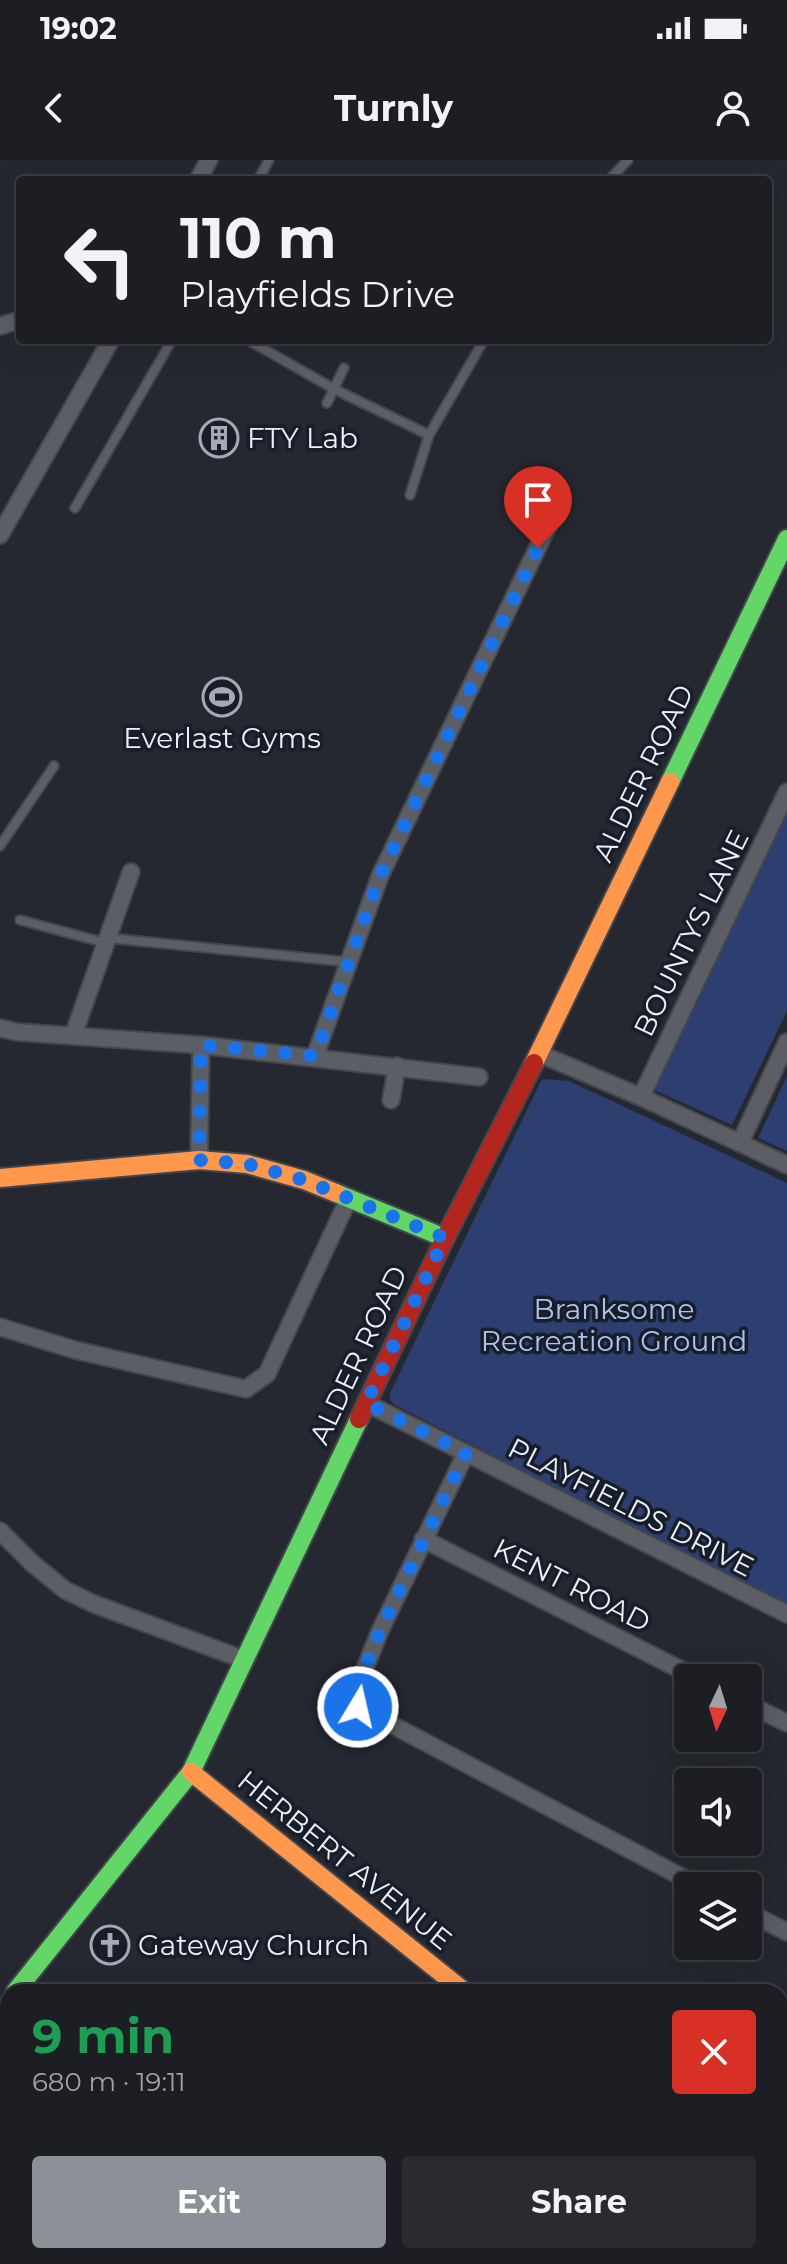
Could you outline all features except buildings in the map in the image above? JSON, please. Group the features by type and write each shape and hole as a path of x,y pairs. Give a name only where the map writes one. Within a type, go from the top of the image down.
{"main road":[{"name":"ALDER ROAD","path":"22,1984 183,1786 191,1772 445,1238 783,559 787,539"},
{"path":"0,1178 199,1160 247,1164 304,1180 445,1238"},
{"name":"HERBERT AVENUE","path":"191,1772 455,1984"}],"street":[{"path":"0,535 109,344"},
{"path":"315,1056 380,876 549,524"},
{"name":"BOUNTYS LANE","path":"641,1097 787,792"},
{"path":"73,1036 131,872"},
{"path":"0,1028 315,1056 479,1077"},
{"path":"740,1143 787,1042"},
{"path":"199,1160 201,1045"},
{"path":"538,1053 787,1165"},
{"path":"391,1100 397,1066"},
{"path":"0,1327 75,1350 246,1389 267,1374 349,1198"},
{"name":"PLAYFIELDS DRIVE","path":"366,1403 787,1614"},
{"path":"466,1453 380,1631 355,1693 358,1707 674,1873"},
{"path":"0,1531 65,1590 94,1604 245,1660"},
{"name":"KENT ROAD","path":"423,1539 674,1666"},
{"path":"762,1711 787,1723"},
{"path":"762,1919 787,1932"}],"lane":[{"path":"613,176 628,160"},
{"path":"75,508 170,344"},
{"path":"255,344 334,389 429,435"},
{"path":"410,495 429,435 478,344"},
{"path":"327,403 344,368"},
{"path":"0,846 54,766"},
{"path":"20,920 107,940 349,962"}],"green space":[{"path":"787,804 787,1011 732,1125 650,1088"},
{"path":"787,1076 787,1151 758,1138"},
{"name":"Branksome Recreation Ground","path":"542,1079 569,1081 787,1183 787,1607 390,1400 390,1393"}],"traffic: fast":[{"path":"670,782 787,539"},
{"path":"336,1193 445,1238"},
{"path":"21,1984 191,1772 359,1419"}],"traffic: slow":[{"path":"534,1063 670,782"},
{"path":"0,1178 199,1160 247,1164 304,1180 336,1193"},
{"path":"191,1772 455,1984"}],"traffic: jam":[{"path":"359,1419 445,1238 534,1063"}],"place":[{"name":"FTY Lab","path":"219,438"},
{"name":"Everlast Gyms","path":"222,697"},
{"name":"Gateway Church","path":"110,1945"}],"route":[{"path":"358,1707 355,1693 380,1631 466,1453 366,1403 445,1238 304,1180 247,1164 199,1160 201,1045 315,1056 380,876 538,548"}]}
